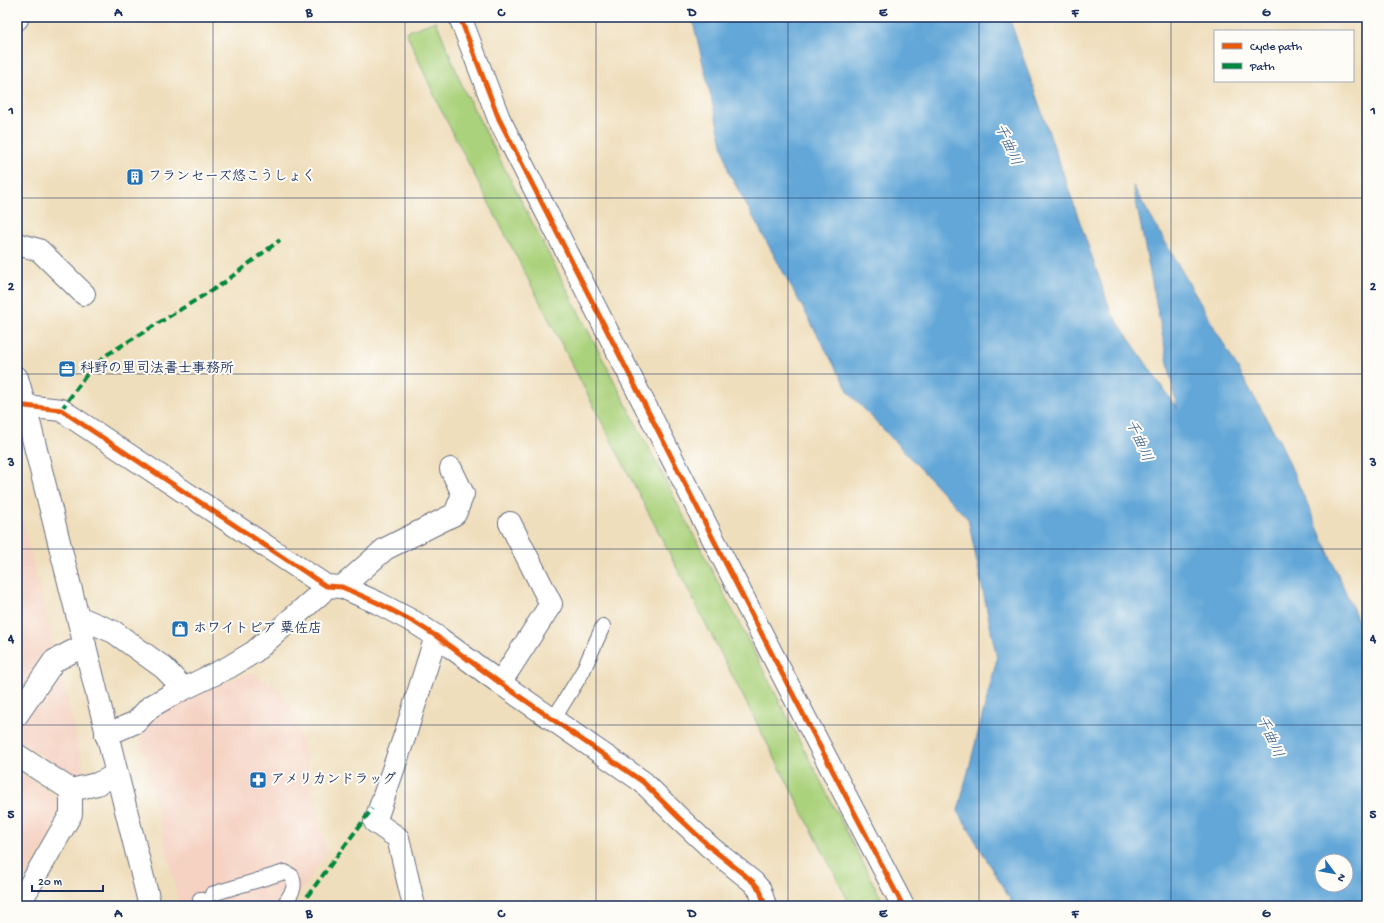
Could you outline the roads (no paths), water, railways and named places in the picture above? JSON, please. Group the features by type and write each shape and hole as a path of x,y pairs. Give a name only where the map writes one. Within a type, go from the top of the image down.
{"street":[{"path":"460,17 499,119 776,662 903,906"},
{"path":"17,244 39,250 84,294"},
{"path":"17,378 150,906"},
{"path":"25,406 61,410 334,587 378,603 414,622 436,636 500,683 643,782 710,847 753,882 760,890 765,906"},
{"path":"106,735 136,722 150,707 183,688 229,667 254,652 321,593 334,587 384,548 455,514 463,494 452,469"},
{"path":"500,683 551,604 510,523"},
{"path":"78,617 114,632 164,668 183,688"},
{"path":"414,906 398,838 375,822 406,732 436,636"},
{"path":"17,715 54,661 85,645"},
{"path":"17,755 71,790 97,784 116,775"},
{"path":"18,906 71,814 71,790"}],"lane":[{"path":"553,720 583,671 603,626"},
{"path":"207,900 285,872 292,876 295,884 294,889 283,906"}],"water":[{"name":"千曲川","path":"692,17 1009,17 1111,312 1177,409 1133,186 1280,442 1367,641 1367,906 1014,906 958,811 997,659 968,519 850,394 729,173"}],"place":[{"name":"フランセーズ悠こうしょく","path":"135,177"},
{"name":"科野の里司法書士事務所","path":"67,369"},
{"name":"ホワイトピア 粟佐店","path":"180,629"},
{"name":"アメリカンドラッグ","path":"258,780"}]}
